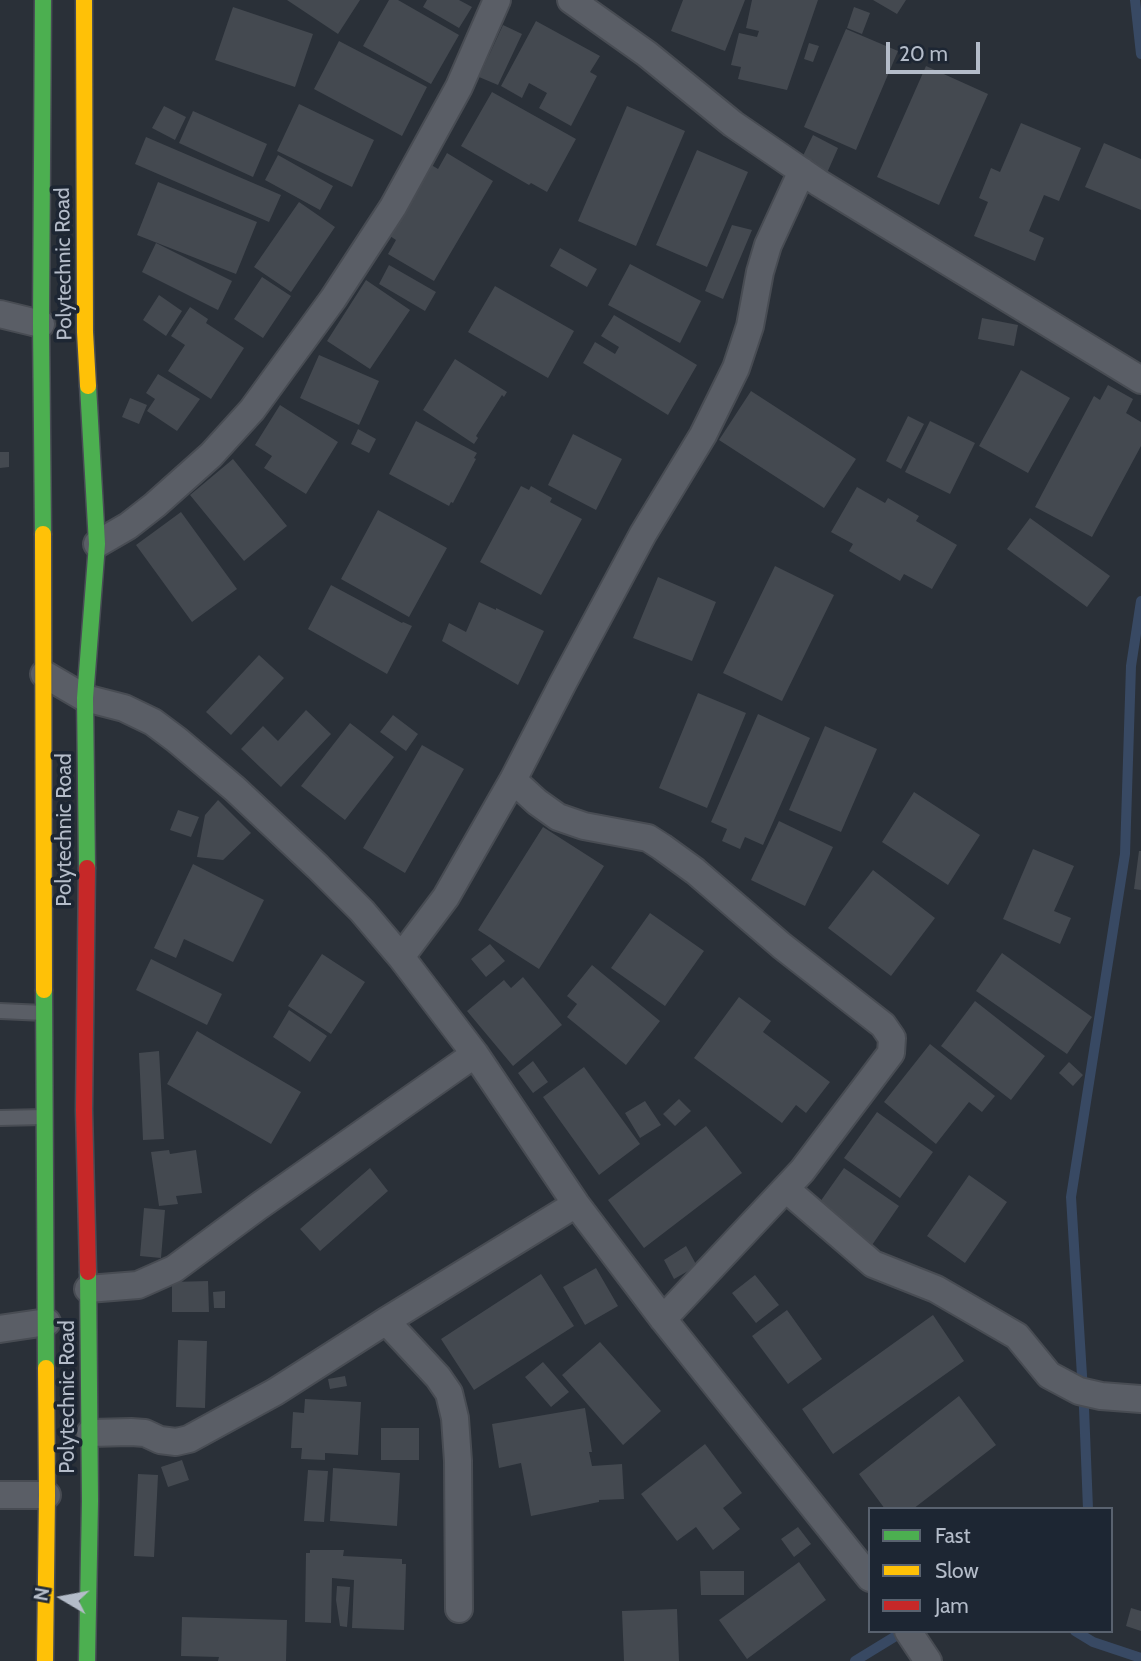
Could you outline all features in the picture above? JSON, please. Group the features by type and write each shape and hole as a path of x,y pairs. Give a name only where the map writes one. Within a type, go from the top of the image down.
{"main road":[{"name":"Polytechnic Road","path":"43,0 41,324 47,1322 45,1661"},
{"name":"Polytechnic Road","path":"84,0 85,332 97,544 85,698 87,872 84,1110 90,1433 87,1661"}],"street":[{"path":"97,544 128,526 155,505 211,455 252,410 333,299 393,206 459,87 497,0"},
{"path":"571,0 647,54 733,124 802,171 1141,380"},
{"path":"401,957 446,897 513,780 643,534 702,435 736,368 750,326 768,245 802,171"},
{"path":"0,314 41,324"},
{"path":"44,674 85,698 124,708 153,722 235,789 362,911 475,1054 576,1204 868,1575"},
{"path":"513,780 558,817 584,826 648,838 663,847 782,946 883,1025 892,1038 891,1054 802,1171 663,1318"},
{"path":"88,1289 138,1285 174,1269 475,1054"},
{"path":"786,1189 873,1264 936,1289 1017,1336 1049,1375 1090,1393 1141,1399"},
{"path":"90,1433 145,1433 160,1440 176,1442 189,1439 275,1392 576,1204"},
{"path":"386,1321 438,1377 449,1393 455,1418 458,1461 458,1609"},
{"path":"0,1329 47,1322"},
{"path":"0,1495 47,1495"},
{"path":"909,1633 928,1660"}],"lane":[{"path":"0,1011 45,1013"},
{"path":"0,1118 45,1117"}],"building":[{"path":"287,0 360,0 338,34"},
{"path":"389,0 398,0 459,35 431,84 363,46"},
{"path":"427,0 459,0 472,7 459,28 423,7"},
{"path":"683,0 745,0 725,51 671,31"},
{"path":"752,0 818,0 787,90 738,79 741,67 731,65 739,33 757,37 759,31 746,28"},
{"path":"873,0 906,0 897,14"},
{"path":"233,7 313,34 295,87 215,60"},
{"path":"854,7 870,13 862,34 847,28"},
{"path":"536,21 600,56 590,72 597,76 571,126 539,108 547,93 529,83 522,98 501,86"},
{"path":"503,25 522,34 498,85 479,77"},
{"path":"846,29 898,51 856,150 804,127"},
{"path":"339,41 427,87 402,136 314,89"},
{"path":"809,43 819,46 813,62 804,59"},
{"path":"926,66 988,94 939,205 877,177"},
{"path":"492,92 576,139 547,192 531,183 529,185 461,146"},
{"path":"299,104 374,140 352,187 277,151"},
{"path":"164,106 186,117 175,140 152,128"},
{"path":"627,106 685,131 636,246 578,221"},
{"path":"193,111 267,144 253,177 179,143"},
{"path":"1021,123 1081,148 1059,201 1044,195 1029,231 1044,238 1035,261 974,236 988,202 979,198 991,168 1000,172"},
{"path":"813,135 838,148 827,173 801,160"},
{"path":"146,137 281,195 269,222 135,164"},
{"path":"1104,143 1141,159 1141,210 1085,187"},
{"path":"697,150 748,172 707,267 656,245"},
{"path":"447,153 493,181 434,281 388,254 396,240 387,234 428,163 438,169"},
{"path":"278,155 333,186 320,210 265,180"},
{"path":"158,182 257,222 236,274 137,235"},
{"path":"299,202 335,227 291,292 254,267"},
{"path":"732,225 752,230 723,299 705,291"},
{"path":"156,243 232,281 218,310 142,272"},
{"path":"560,248 597,269 587,287 550,266"},
{"path":"630,264 701,301 680,343 608,305"},
{"path":"389,265 436,292 425,311 379,284"},
{"path":"262,277 291,296 263,338 234,319"},
{"path":"366,280 410,310 370,369 327,341"},
{"path":"495,286 574,331 548,378 468,332"},
{"path":"159,295 182,311 166,336 143,320"},
{"path":"190,307 208,319 206,323 244,348 211,399 168,371 185,345 171,336"},
{"path":"614,315 697,365 668,415 583,363 595,342 615,354 619,347 601,336"},
{"path":"982,318 1018,325 1014,346 978,339"},
{"path":"319,355 379,381 359,425 300,398"},
{"path":"455,359 507,392 504,397 502,395 476,436 478,438 474,444 423,410"},
{"path":"1021,370 1070,398 1028,473 979,446"},
{"path":"158,374 200,399 177,431 147,411 155,399 146,393"},
{"path":"1108,385 1133,399 1126,413 1141,422 1141,446 1092,537 1035,507 1094,396 1100,400"},
{"path":"751,391 856,459 824,508 719,440"},
{"path":"130,398 147,405 139,424 122,417"},
{"path":"280,405 338,442 306,494 264,468 272,456 255,445"},
{"path":"908,416 924,424 901,469 886,461"},
{"path":"416,421 477,453 453,503 449,506 389,474"},
{"path":"930,421 975,443 950,494 905,472"},
{"path":"358,429 376,439 369,453 351,444"},
{"path":"573,434 622,459 596,510 548,485"},
{"path":"0,452 9,452 9,467 0,468"},
{"path":"233,459 287,526 244,561 190,495"},
{"path":"521,486 529,490 531,486 552,498 550,502 582,519 541,595 480,562"},
{"path":"857,487 885,503 888,498 919,516 916,521 957,545 932,589 904,574 900,581 849,551 853,544 831,532"},
{"path":"378,510 447,548 409,617 341,579"},
{"path":"181,512 237,589 192,622 136,545"},
{"path":"1030,518 1110,576 1087,607 1007,549"},
{"path":"775,566 834,595 782,701 723,673"},
{"path":"658,577 716,602 692,661 633,638"},
{"path":"331,585 412,626 387,674 308,629"},
{"path":"479,602 544,631 518,685 442,641 449,623 466,632"},
{"path":"259,655 284,678 231,735 206,712"},
{"path":"698,693 746,713 707,808 659,788"},
{"path":"306,710 331,734 281,787 241,749 263,726 278,741"},
{"path":"758,714 810,738 763,845 745,837 740,849 722,841 727,829 711,822"},
{"path":"393,715 418,734 406,751 380,732"},
{"path":"350,723 394,757 345,820 301,786"},
{"path":"825,726 877,749 841,832 789,810"},
{"path":"422,745 464,769 405,873 363,848"},
{"path":"914,792 980,835 948,885 882,842"},
{"path":"218,800 251,833 223,860 197,857 205,815"},
{"path":"178,810 199,817 191,837 170,830"},
{"path":"779,821 833,847 805,906 751,880"},
{"path":"543,827 604,866 539,969 478,930"},
{"path":"1033,849 1074,866 1054,911 1071,918 1060,944 1003,919"},
{"path":"1141,851 1141,890 1134,889"},
{"path":"193,864 264,900 233,962 184,939 176,958 154,948"},
{"path":"873,870 935,918 891,976 828,928"},
{"path":"650,913 704,951 665,1006 611,968"},
{"path":"490,944 505,961 486,977 471,959"},
{"path":"1002,953 1092,1017 1067,1054 976,991"},
{"path":"322,954 365,982 331,1034 288,1006"},
{"path":"151,959 222,994 207,1025 136,990"},
{"path":"592,965 660,1021 626,1065 567,1017 577,1004 567,996"},
{"path":"523,977 562,1025 513,1066 467,1011 504,980 511,988"},
{"path":"739,997 771,1021 763,1032 830,1082 806,1113 796,1105 782,1123 694,1058"},
{"path":"975,1001 1045,1056 1011,1100 941,1046"},
{"path":"289,1010 327,1036 310,1062 273,1037"},
{"path":"197,1031 301,1092 271,1144 167,1084"},
{"path":"930,1044 995,1096 982,1112 969,1102 936,1144 884,1102"},
{"path":"159,1051 164,1139 143,1140 139,1053"},
{"path":"533,1061 548,1082 533,1093 518,1073"},
{"path":"1069,1062 1083,1075 1073,1086 1059,1073"},
{"path":"584,1067 640,1144 599,1175 543,1097"},
{"path":"679,1099 691,1111 675,1126 663,1114"},
{"path":"645,1101 661,1125 640,1138 625,1113"},
{"path":"877,1112 933,1152 900,1198 844,1158"},
{"path":"706,1126 742,1173 644,1248 608,1200"},
{"path":"169,1150 170,1154 196,1150 202,1193 176,1196 178,1204 159,1206 151,1152"},
{"path":"370,1168 388,1191 320,1251 300,1229"},
{"path":"844,1168 899,1206 870,1248 815,1209"},
{"path":"969,1175 1007,1202 965,1263 927,1236"},
{"path":"144,1208 165,1210 161,1258 140,1256"},
{"path":"686,1246 697,1266 674,1279 664,1260"},
{"path":"596,1268 618,1306 585,1325 563,1287"},
{"path":"541,1274 574,1326 474,1390 441,1339"},
{"path":"755,1275 779,1305 756,1323 732,1293"},
{"path":"208,1281 209,1312 172,1312 172,1282"},
{"path":"225,1291 225,1308 214,1308 213,1292"},
{"path":"787,1310 822,1359 788,1384 752,1336"},
{"path":"933,1315 964,1361 833,1454 802,1409"},
{"path":"178,1340 207,1341 205,1408 176,1407"},
{"path":"600,1342 661,1411 623,1445 562,1375"},
{"path":"543,1362 569,1392 551,1407 525,1377"},
{"path":"345,1376 347,1386 330,1389 328,1379"},
{"path":"959,1396 996,1445 916,1507 884,1507 859,1474"},
{"path":"305,1399 361,1402 358,1455 325,1453 325,1460 301,1459 302,1448 291,1448 293,1412 304,1413"},
{"path":"585,1408 592,1466 622,1464 624,1499 599,1500 531,1516 521,1463 499,1468 492,1424"},
{"path":"381,1428 419,1428 419,1460 381,1460"},
{"path":"705,1444 742,1493 723,1508 740,1529 713,1550 696,1527 677,1541 641,1494"},
{"path":"182,1460 189,1480 168,1487 161,1467"},
{"path":"333,1468 400,1473 397,1526 330,1521"},
{"path":"308,1470 328,1471 324,1522 304,1521"},
{"path":"138,1474 158,1475 154,1557 134,1556"},
{"path":"798,1527 811,1544 794,1557 781,1539"},
{"path":"310,1550 344,1550 343,1556 402,1559 402,1564 406,1564 404,1630 352,1628 354,1580 332,1578 331,1623 305,1622 306,1553 310,1553"},
{"path":"799,1562 826,1600 747,1659 719,1620"},
{"path":"700,1571 744,1571 744,1595 701,1595"},
{"path":"337,1586 350,1587 347,1627 340,1626"},
{"path":"1131,1608 1141,1611 1141,1631 1126,1626"},
{"path":"677,1609 679,1661 624,1661 622,1611"},
{"path":"182,1617 287,1620 286,1661 218,1661 219,1657 181,1656"}],"waterway":[{"path":"1135,0 1141,54"},
{"path":"1088,1507 1071,1197 1125,854 1131,666 1141,601"},
{"path":"855,1661 901,1633"},
{"path":"1078,1633 1093,1642 1141,1658"}],"traffic: fast":[{"path":"43,0 43,534"},
{"path":"87,868 85,698 97,544 88,386"},
{"path":"44,990 46,1368"},
{"path":"87,1661 90,1501 88,1272"}],"traffic: slow":[{"path":"84,0 85,332 88,386"},
{"path":"43,534 44,990"},
{"path":"45,1661 46,1368"}],"traffic: jam":[{"path":"87,868 84,1110 88,1272"}]}
